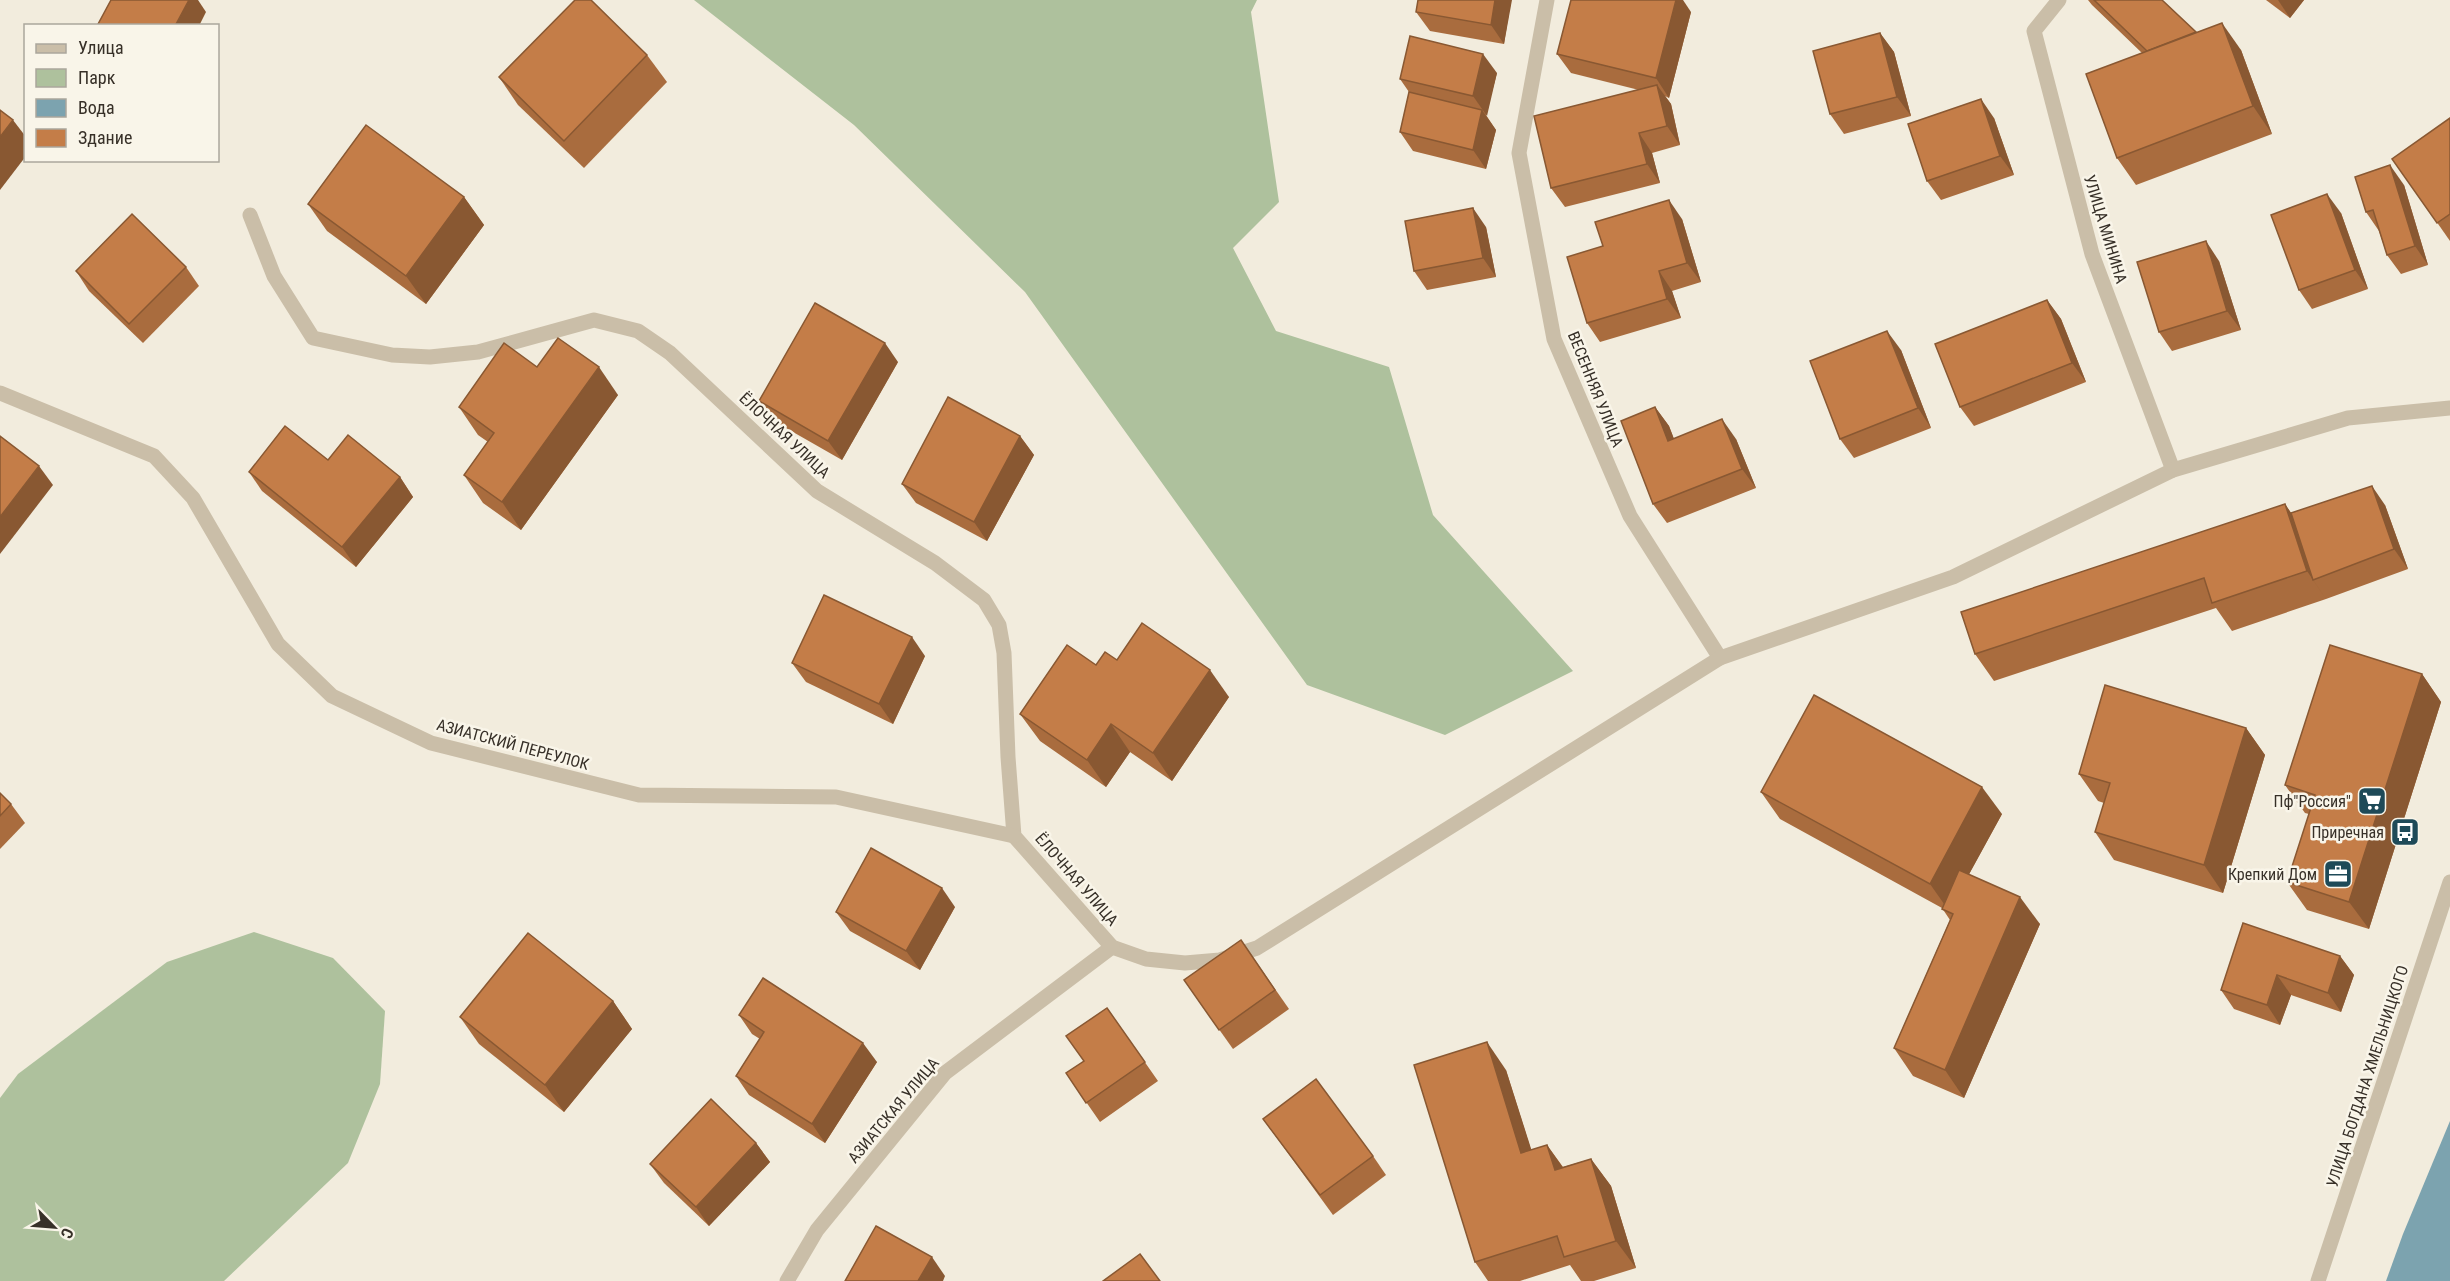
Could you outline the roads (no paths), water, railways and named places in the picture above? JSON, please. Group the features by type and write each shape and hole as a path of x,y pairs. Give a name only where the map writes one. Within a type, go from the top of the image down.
{"street":[{"name":"ВЕСЕННЯЯ УЛИЦА","path":"1547,0 1519,153 1554,339 1630,516 1720,658"},
{"name":"УЛИЦА МИНИНА","path":"2060,0 2034,31 2092,254 2174,470"},
{"name":"ЁЛОЧНАЯ УЛИЦА","path":"250,215 274,276 313,338 392,355 430,357 478,352 594,320 638,331 670,352 817,491 935,563 984,600 999,624 1004,653 1014,836 1112,947"},
{"name":"АЗИАТСКИЙ ПЕРЕУЛОК","path":"0,393 154,456 193,498 278,644 332,696 431,743 639,795 836,797 1014,836"},
{"path":"1112,947 1146,959 1185,963 1220,960 1257,948 1720,658 1953,577 2174,470 2348,418 2450,408"},
{"name":"УЛИЦА БОГДАНА ХМЕЛЬНИЦКОГО","path":"2318,1281 2450,882"},
{"name":"АЗИАТСКАЯ УЛИЦА","path":"787,1281 817,1230 945,1073 1112,947"}],"water":[{"path":"2450,1121 2450,1281 2386,1281 2403,1234"}],"place":[{"name":"Пф\"Россия\"","path":"2372,801"},
{"name":"Приречная","path":"2405,832"},
{"name":"Крепкий Дом","path":"2338,874"}]}
